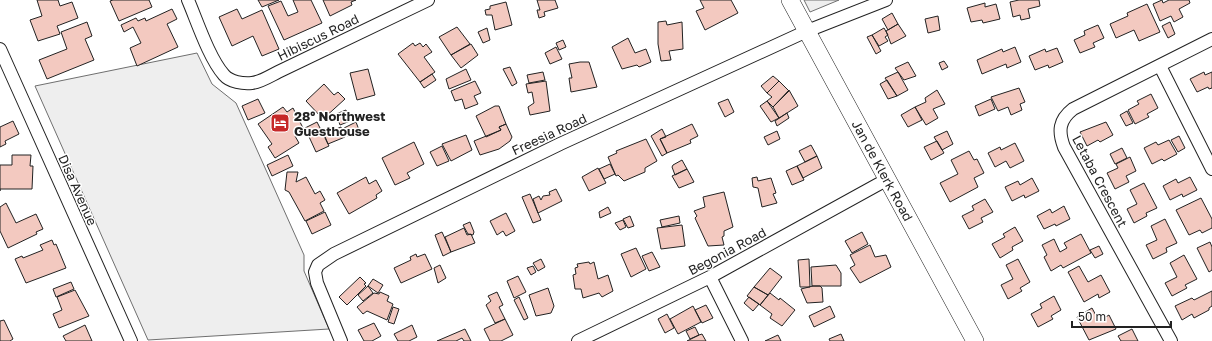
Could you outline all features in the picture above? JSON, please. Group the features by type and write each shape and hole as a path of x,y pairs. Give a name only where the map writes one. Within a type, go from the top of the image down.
{"street":[{"name":"Hibiscus Road","path":"188,0 218,67 228,78 241,83 258,81 428,0"},
{"name":"Jan de Klerk Road","path":"790,0 886,180 975,341"},
{"name":"Freesia Road","path":"341,341 315,277 318,265 334,254 560,144 807,30 886,0"},
{"name":"Letaba Crescent","path":"1171,341 1064,147 1060,134 1061,123 1073,109 1212,39"},
{"name":"Disa Avenue","path":"0,49 131,341"},
{"path":"1160,66 1212,169"},
{"name":"Begonia Road","path":"578,341 710,277 886,180"},
{"path":"710,277 742,341"}],"shaded area":[{"path":"804,0 839,0 810,12"},
{"path":"197,53 212,84 236,103 304,255 304,271 329,329 148,340 35,86"}],"building":[{"path":"37,0 58,0 60,6 72,2 78,18 57,26 60,34 38,41 30,20 42,16"},
{"path":"149,0 152,7 119,21 110,1"},
{"path":"258,0 279,0 262,7"},
{"path":"293,0 311,0 322,23 284,40 268,6 281,1 288,16 298,12"},
{"path":"323,0 356,0 351,2 352,5 330,16"},
{"path":"537,0 555,0 558,8 544,12 545,16 539,18 537,10 540,10"},
{"path":"700,0 731,0 738,13 705,30 696,11 704,8"},
{"path":"1019,0 1039,0 1040,6 1028,9 1030,18 1021,20 1020,15 1013,17 1010,2"},
{"path":"1162,0 1163,3 1169,0 1189,0 1190,3 1179,9 1183,17 1174,22 1171,16 1160,21 1153,4"},
{"path":"506,2 512,25 495,30 492,15 486,15 485,10 490,9 490,6"},
{"path":"985,3 985,7 996,4 1000,19 983,23 982,20 971,22 967,8"},
{"path":"1147,4 1160,32 1139,41 1134,30 1116,38 1110,24 1128,16 1127,13"},
{"path":"172,9 177,19 167,24 178,47 137,66 130,48 141,43 133,27 124,32 121,25 136,18 138,21 145,18 146,21"},
{"path":"237,9 242,19 262,10 279,49 262,56 253,36 232,46 219,17"},
{"path":"892,13 898,24 888,30 882,19"},
{"path":"938,16 940,30 928,33 925,19"},
{"path":"666,21 667,25 682,22 683,49 669,51 671,60 661,61 658,44 658,22"},
{"path":"87,22 92,36 85,39 94,60 47,79 39,60 67,49 61,32"},
{"path":"1170,22 1175,34 1168,38 1162,26"},
{"path":"898,24 906,36 891,44 886,31"},
{"path":"1098,25 1104,38 1093,43 1095,47 1080,53 1074,40 1085,35 1084,31"},
{"path":"457,27 470,44 451,55 439,37"},
{"path":"487,28 490,40 483,43 478,32"},
{"path":"884,28 888,35 885,37 888,41 879,46 872,35"},
{"path":"872,35 881,51 876,54 867,37"},
{"path":"628,38 635,53 646,49 651,62 639,67 637,65 622,69 612,47"},
{"path":"563,40 566,47 559,50 556,43"},
{"path":"413,43 415,46 420,43 423,47 426,44 432,52 424,57 435,72 420,82 398,54"},
{"path":"471,44 478,55 461,68 451,55"},
{"path":"556,47 562,59 550,64 545,53"},
{"path":"1015,47 1021,62 1007,68 1006,64 982,74 977,60 1002,49 1003,52"},
{"path":"1057,48 1063,62 1049,68 1048,65 1035,70 1029,56 1045,49 1046,52"},
{"path":"944,61 948,67 942,70 939,63"},
{"path":"589,62 597,87 571,92 569,78 572,78 569,64"},
{"path":"908,62 916,76 904,80 895,68"},
{"path":"510,67 517,83 512,86 503,69"},
{"path":"368,69 375,95 357,100 350,73"},
{"path":"466,69 471,80 449,89 446,79"},
{"path":"543,72 545,80 529,83 527,75"},
{"path":"898,72 908,90 897,96 885,78"},
{"path":"1204,72 1205,75 1212,72 1212,88 1209,89 1208,87 1197,92 1190,79"},
{"path":"432,74 436,80 424,88 420,82"},
{"path":"773,76 779,81 767,93 761,86"},
{"path":"887,80 897,96 888,99 880,84"},
{"path":"475,81 481,93 474,96 478,104 465,109 462,99 455,101 451,91"},
{"path":"546,81 550,111 530,115 528,107 534,103 532,92 528,93 526,84"},
{"path":"779,81 789,91 773,107 767,101 772,97 767,93"},
{"path":"324,84 334,95 338,92 345,99 323,119 306,101"},
{"path":"1019,88 1025,102 1020,104 1022,110 1011,115 1008,107 998,111 991,97"},
{"path":"789,90 798,106 779,118 773,107"},
{"path":"937,90 945,104 933,109 938,118 926,125 915,107 926,102 925,98"},
{"path":"1151,94 1158,108 1147,114 1149,117 1135,124 1128,110 1139,104 1137,101"},
{"path":"258,99 265,113 248,120 242,106"},
{"path":"728,99 734,112 725,117 718,103"},
{"path":"991,99 995,109 979,116 975,106"},
{"path":"767,101 779,118 771,122 760,106"},
{"path":"495,106 499,106 506,124 499,127 501,130 486,137 476,116"},
{"path":"283,107 287,112 293,108 304,130 295,136 299,143 275,158 268,147 272,144 258,124"},
{"path":"915,107 922,120 908,127 901,115"},
{"path":"346,110 350,121 340,125 336,114"},
{"path":"1127,111 1133,123 1126,126 1120,115"},
{"path":"787,113 789,118 777,126 775,121"},
{"path":"13,121 19,134 5,141 6,144 0,147 0,127"},
{"path":"317,122 329,146 316,152 305,128"},
{"path":"356,122 359,130 347,136 344,128"},
{"path":"1106,122 1113,135 1100,142 1098,140 1087,146 1080,132"},
{"path":"506,124 512,137 510,141 499,149 480,155 474,141 501,130 499,127"},
{"path":"692,124 698,136 690,140 691,143 667,153 660,139"},
{"path":"341,127 345,137 328,144 324,134"},
{"path":"662,129 666,137 660,139 667,153 662,156 651,136"},
{"path":"777,131 780,139 768,145 764,137"},
{"path":"947,131 953,144 942,150 934,137"},
{"path":"466,135 472,150 451,161 442,144"},
{"path":"1179,136 1185,148 1178,152 1171,140"},
{"path":"646,139 657,161 645,168 645,172 624,181 618,175 616,176 608,157 617,153 616,151"},
{"path":"1169,140 1177,154 1164,161 1162,159 1152,164 1144,148 1156,142 1158,145"},
{"path":"937,141 944,153 931,160 924,147"},
{"path":"414,142 424,164 407,173 410,178 395,185 382,158"},
{"path":"1015,143 1024,161 1010,168 1006,161 995,167 988,153 1000,147 1001,150"},
{"path":"811,145 817,156 805,162 799,151"},
{"path":"442,146 449,161 437,166 430,152"},
{"path":"1122,148 1127,158 1115,164 1110,154"},
{"path":"969,151 974,160 977,159 984,173 974,178 978,187 950,202 940,183 958,174 951,160"},
{"path":"12,155 31,155 30,166 33,166 32,189 0,189 0,165 12,165"},
{"path":"288,155 293,166 272,176 267,165"},
{"path":"817,156 822,168 803,178 797,166"},
{"path":"1130,157 1136,171 1126,176 1129,182 1115,189 1107,173 1118,168 1116,164"},
{"path":"682,160 687,169 675,175 672,167"},
{"path":"610,164 615,174 604,179 599,169"},
{"path":"797,166 804,180 792,185 786,171"},
{"path":"598,168 606,183 589,191 582,177"},
{"path":"687,169 694,182 679,188 672,176"},
{"path":"287,172 298,172 296,182 306,177 315,194 320,191 325,200 320,203 324,211 305,221 289,192 285,190"},
{"path":"366,177 369,184 376,180 382,191 376,195 377,198 349,214 337,193"},
{"path":"757,177 758,181 771,178 776,193 773,194 777,203 762,207 758,188 753,187 752,178"},
{"path":"1190,177 1197,190 1183,197 1182,194 1170,200 1163,186 1176,179 1178,183"},
{"path":"1032,178 1039,191 1025,198 1024,195 1012,201 1005,187 1018,181 1020,185"},
{"path":"1144,183 1157,208 1146,213 1147,216 1134,223 1127,209 1137,204 1130,190"},
{"path":"556,189 562,201 538,213 533,199 539,196 541,200 543,196 550,195 549,192"},
{"path":"724,192 733,227 724,231 724,236 722,237 724,245 708,246 695,218 697,216 694,211 705,207 703,197"},
{"path":"530,194 541,220 533,223 522,197"},
{"path":"1201,198 1212,219 1212,228 1202,233 1200,230 1189,235 1176,210"},
{"path":"985,199 993,212 981,218 983,222 969,229 962,216 974,210 972,206"},
{"path":"6,203 16,223 36,214 43,229 36,232 37,234 8,248 0,231 0,207"},
{"path":"1064,206 1070,219 1056,226 1055,224 1044,229 1037,216 1050,209 1052,213"},
{"path":"608,207 611,213 600,218 599,212"},
{"path":"325,212 331,225 312,234 306,221"},
{"path":"506,213 515,231 506,236 503,231 497,235 490,221"},
{"path":"630,216 634,226 628,228 623,219"},
{"path":"679,216 680,223 662,227 660,220"},
{"path":"1165,219 1177,243 1166,248 1167,252 1153,259 1146,245 1157,240 1151,226"},
{"path":"623,220 626,227 620,230 615,223"},
{"path":"470,222 474,232 473,235 468,234 463,225"},
{"path":"682,225 685,246 661,249 657,228"},
{"path":"1015,227 1023,241 1012,247 1013,250 1000,258 992,244 1005,237 1003,234"},
{"path":"464,228 467,235 471,234 475,243 451,252 445,237"},
{"path":"442,232 451,252 443,256 435,235"},
{"path":"862,232 868,244 852,253 845,241"},
{"path":"1081,234 1091,253 1063,268 1061,265 1051,271 1044,257 1047,255 1042,245 1054,239 1060,252 1067,248 1064,243"},
{"path":"52,240 54,245 56,244 66,268 26,283 15,259 22,256 23,258 43,250 40,245"},
{"path":"1210,242 1212,247 1212,270 1209,272 1197,248"},
{"path":"870,245 875,257 886,255 891,267 860,283 850,268 855,265 850,255"},
{"path":"1099,246 1103,254 1095,258 1090,250"},
{"path":"636,248 646,269 631,277 621,254"},
{"path":"652,252 660,267 649,271 642,256"},
{"path":"416,254 417,257 425,254 432,269 401,283 394,268 411,260 410,257"},
{"path":"1184,255 1197,279 1185,285 1187,288 1172,296 1165,283 1177,277 1170,263"},
{"path":"541,259 545,267 538,271 533,263"},
{"path":"809,259 810,287 800,287 798,260"},
{"path":"1018,259 1030,282 1020,288 1022,291 1008,299 1001,285 1013,279 1006,265"},
{"path":"589,262 590,264 594,262 598,279 608,275 613,291 602,297 599,293 583,298 581,289 575,289 573,275 576,274 575,268 578,267 577,264"},
{"path":"440,265 446,278 438,283 434,268"},
{"path":"836,265 841,273 841,286 812,286 811,267"},
{"path":"533,266 536,272 531,275 527,268"},
{"path":"1079,266 1088,282 1101,275 1110,292 1099,298 1098,294 1084,302 1068,272"},
{"path":"770,268 782,277 768,295 754,287"},
{"path":"518,276 526,292 514,298 507,281"},
{"path":"360,277 366,283 364,284 366,286 347,305 339,297"},
{"path":"373,279 383,285 378,293 368,286"},
{"path":"71,282 74,289 56,297 53,289"},
{"path":"368,286 373,293 363,301 358,295"},
{"path":"820,286 822,288 823,302 807,303 801,289"},
{"path":"754,287 768,295 760,305 747,296"},
{"path":"548,288 554,306 551,313 536,316 529,295"},
{"path":"75,290 89,316 59,328 53,314 62,310 57,297"},
{"path":"1212,291 1212,306 1209,310 1194,318 1192,314 1182,320 1175,306 1192,298 1194,300"},
{"path":"380,292 389,296 387,301 393,304 387,320 367,311 363,314 357,307 374,293 379,294"},
{"path":"497,292 503,305 499,307 505,319 495,323 486,305 491,301 488,296"},
{"path":"770,293 779,300 780,298 795,310 782,326 770,318 772,314 760,305"},
{"path":"1054,296 1061,310 1051,316 1053,319 1038,327 1031,314 1042,308 1040,304"},
{"path":"519,297 528,318 524,320 514,300"},
{"path":"749,297 759,304 753,311 744,303"},
{"path":"706,305 713,318 702,323 695,310"},
{"path":"693,306 701,322 678,334 670,319"},
{"path":"830,306 835,317 814,327 809,316"},
{"path":"393,307 399,309 394,324 388,322"},
{"path":"1092,308 1099,321 1109,315 1116,329 1089,340 1077,317"},
{"path":"667,314 674,328 665,333 658,319"},
{"path":"505,319 513,335 501,341 490,341 484,329"},
{"path":"4,320 13,339 10,341 0,341 0,321"},
{"path":"374,323 381,336 372,341 364,341 358,330"},
{"path":"85,325 92,341 66,341 63,336"},
{"path":"412,325 417,337 409,341 398,341 394,334"},
{"path":"695,327 699,335 690,339 686,331"},
{"path":"465,329 471,341 464,341 462,338 456,341 437,341"},
{"path":"1132,329 1138,341 1121,341 1118,336"},
{"path":"702,334 706,341 687,341 699,335"},
{"path":"841,334 844,341 830,341 829,339"},
{"path":"778,335 781,341 765,341"}],"place":[{"name":"28° Northwest Guesthouse","path":"280,123"}]}
